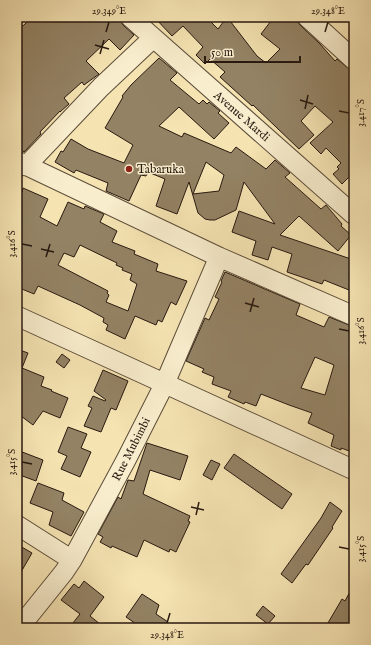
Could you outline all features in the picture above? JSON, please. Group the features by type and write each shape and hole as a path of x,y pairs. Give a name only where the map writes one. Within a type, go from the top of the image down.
{"street":[{"name":"Avenue Mardi","path":"130,17 354,215"},
{"path":"307,17 354,60"},
{"path":"154,38 22,163 219,257 354,316"},
{"name":"Rue Mubimbi","path":"19,628 72,560 126,460 165,383 219,257"},
{"path":"17,316 354,470"},
{"path":"17,525 72,560"}],"building":[{"path":"33,17 118,17 123,25 134,35 120,50 109,39 86,61 99,74 84,85 82,82 64,98 69,104 60,111 40,132 41,134 24,152 17,146 17,31"},
{"path":"154,17 206,17 218,29 227,17 257,56 266,63 280,49 261,34 274,17 296,17 300,25 335,61 337,59 354,73 354,172 342,184 333,174 339,169 337,167 341,163 326,148 321,154 310,143 333,122 315,106 301,121 314,135 299,149 253,105 252,106 220,77 225,72 210,59 205,64 196,55 203,47 183,26 172,36"},
{"path":"159,58 177,73 170,80 199,104 203,100 207,104 209,102 220,111 218,113 229,123 214,139 179,107 159,126 182,137 184,133 231,153 236,147 266,169 275,160 290,173 285,177 321,209 326,205 342,224 341,226 351,235 338,251 299,216 280,235 351,259 354,263 354,292 324,280 322,284 287,272 292,254 272,247 268,260 252,255 256,241 232,232 239,211 275,224 244,182 236,210 215,220 210,220 205,219 198,213 189,182 177,214 156,206 165,179 148,172 146,176 141,175 129,201 106,191 108,183 76,170 74,173 55,162 61,151 63,152 71,139 88,149 124,163 133,145 105,128 123,97 122,96 131,85","holes":["206,162 224,175 219,191 193,194"]},
{"path":"23,188 48,199 40,217 57,226 68,202 84,209 85,206 104,214 100,222 117,231 112,242 135,251 134,254 158,264 156,271 187,281 176,305 171,302 162,322 158,320 156,325 135,316 125,339 106,330 108,325 103,322 104,318 80,305 38,286 34,294 17,287 17,189 22,192","holes":["80,245 117,263 116,265 123,268 122,270 132,274 130,280 137,284 128,311 106,302 109,295 107,293 108,291 58,265 64,253 74,257"]},
{"path":"225,272 300,304 296,315 324,327 329,317 354,327 354,446 352,452 331,446 334,435 308,423 312,413 261,394 256,406 245,402 244,404 228,397 231,391 212,384 214,377 202,372 204,369 186,361 205,318 209,320 219,299 215,297 222,282 221,281","holes":["315,357 334,365 325,395 301,388"]},
{"path":"17,349 28,353 22,368 44,377 41,386 68,398 60,418 43,411 33,425 17,413"},
{"path":"62,354 70,360 64,368 56,362"},
{"path":"103,370 128,381 116,410 111,408 101,432 84,426 92,408 88,406 93,396 105,401 106,400 94,391"},
{"path":"68,427 87,434 81,448 91,452 80,477 61,469 67,456 58,452"},
{"path":"147,443 188,456 180,480 150,470 143,494 190,516 188,521 190,522 176,552 170,549 169,552 144,540 137,557 112,546 111,548 100,542 103,537 98,534 118,497 121,499 128,480 134,481"},
{"path":"17,450 43,460 36,481 17,474"},
{"path":"234,454 292,494 282,509 224,468"},
{"path":"211,460 220,464 212,480 203,475"},
{"path":"38,483 64,493 62,500 84,512 71,536 49,525 53,512 30,503"},
{"path":"330,502 342,511 332,527 333,528 308,565 306,564 292,583 281,574 321,518"},
{"path":"20,546 32,553 17,579 17,552"},
{"path":"84,581 104,597 90,616 105,628 69,628 80,614 61,600 74,584 79,588"},
{"path":"354,584 354,617 348,628 325,628 342,599 345,601"},
{"path":"142,594 159,605 156,614 168,622 164,628 142,628 126,617"},
{"path":"263,606 275,616 268,624 256,615"}],"place":[{"name":"Tabaruka","path":"129,169"}]}
